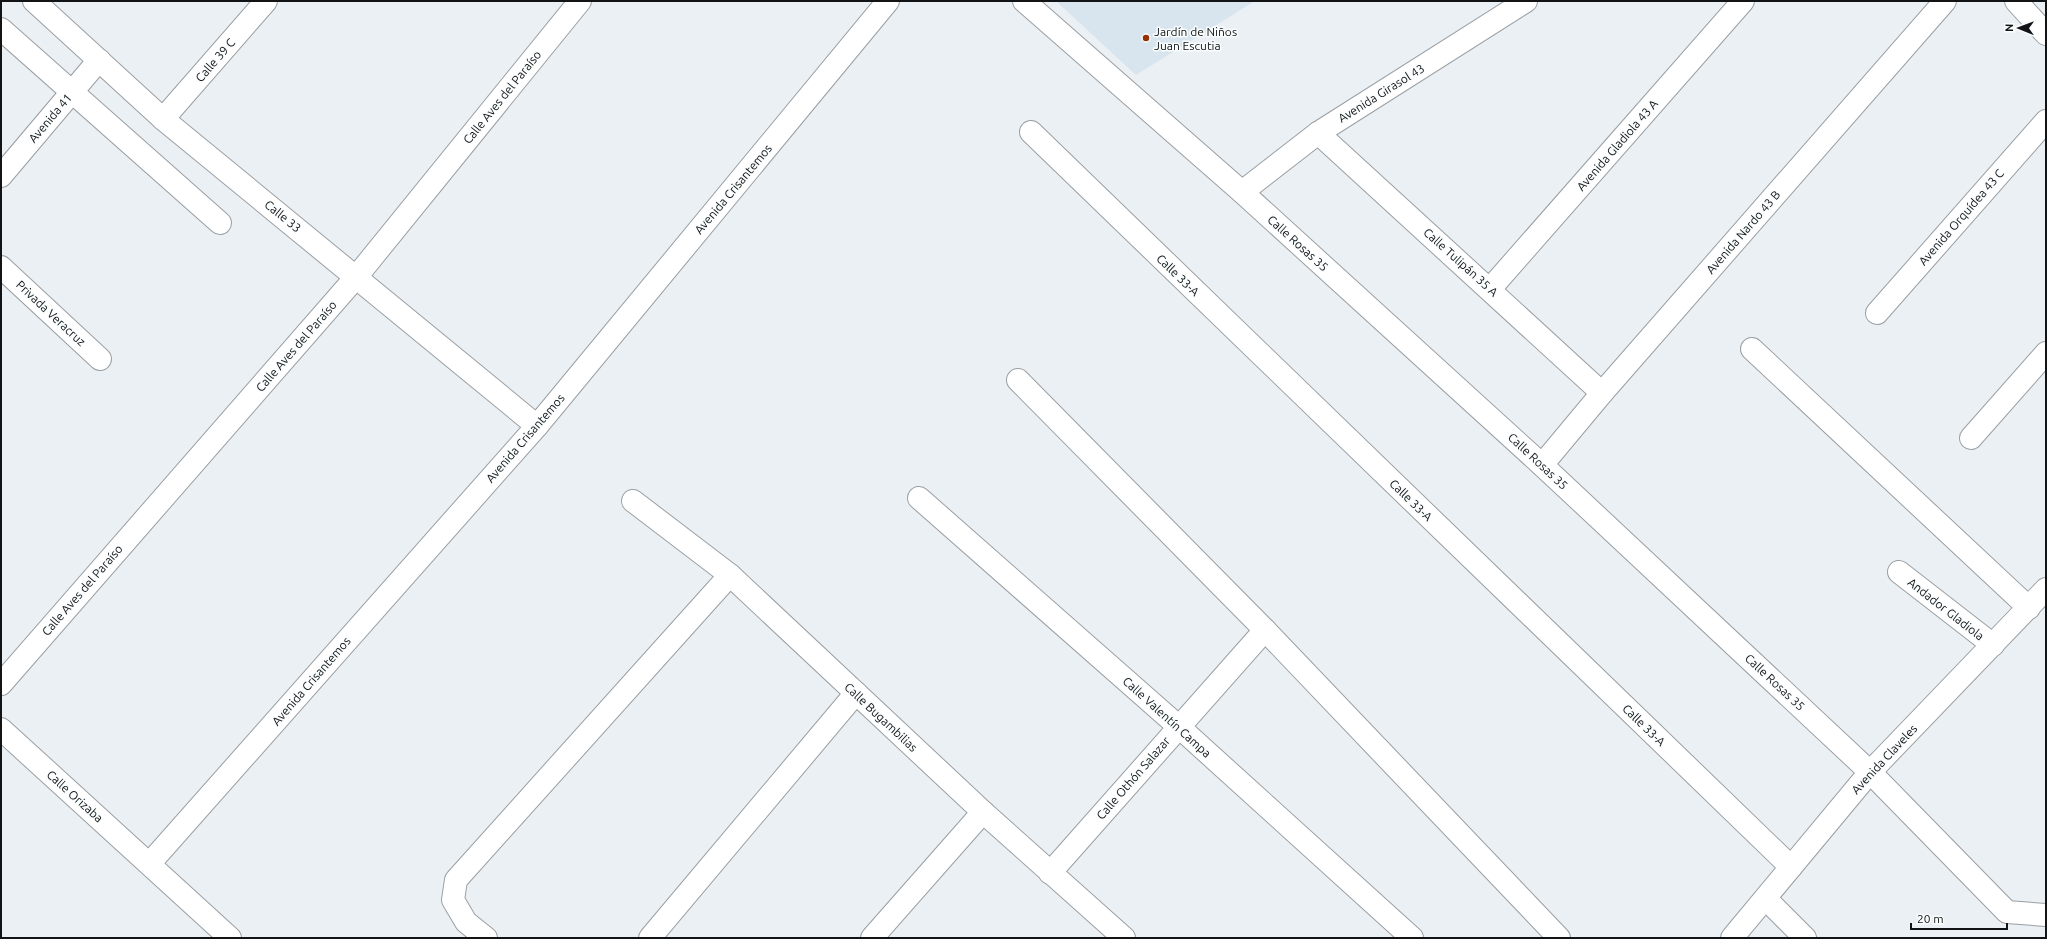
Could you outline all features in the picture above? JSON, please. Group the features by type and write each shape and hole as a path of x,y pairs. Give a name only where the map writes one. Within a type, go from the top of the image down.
{"street":[{"name":"Calle 33","path":"34,1 163,119 357,276 537,426"},
{"name":"Calle 39 C","path":"163,119 266,1"},
{"name":"Calle Aves del Paraíso","path":"1,684 357,276 580,1"},
{"name":"Avenida Crisantemos","path":"150,863 537,426 888,1"},
{"name":"Calle Rosas 35","path":"1024,1 1242,192 1542,465 1870,772 2007,912 2046,915"},
{"name":"Avenida Girasol 43","path":"1242,192 1318,133 1526,1"},
{"name":"Avenida Gladiola 43 A","path":"1490,289 1743,1"},
{"name":"Avenida Nardo 43 B","path":"1542,465 1602,393 1945,1"},
{"path":"2016,1 2046,34"},
{"path":"1,30 220,222"},
{"name":"Avenida 41","path":"1,176 99,60"},
{"name":"Avenida Orquídea 43 C","path":"1877,313 2046,121"},
{"name":"Calle 33-A","path":"1031,132 1791,867"},
{"name":"Calle Tulipán 35 A","path":"1318,133 1602,393"},
{"name":"Privada Veracruz","path":"1,267 100,359"},
{"path":"1752,349 2030,608"},
{"path":"1971,438 2046,353"},
{"path":"1018,380 1265,630 1559,938"},
{"name":"Calle Valentín Campa","path":"919,498 1178,726 1412,938"},
{"name":"Calle Bugambilias","path":"633,501 730,575 983,812 1123,937"},
{"name":"Andador Gladiola","path":"1900,572 1993,645"},
{"path":"486,938 466,922 453,900 456,880 730,575"},
{"name":"Avenida Claveles","path":"1732,938 1766,899 1870,772 2030,608 2046,589"},
{"name":"Calle Othón Salazar","path":"1050,872 1178,726 1265,630"},
{"path":"650,938 856,693"},
{"name":"Calle Orizaba","path":"1,729 150,863 230,938"},
{"path":"872,938 983,812"},
{"path":"1766,899 1805,938"}],"shaded area":[{"name":"Jardín de Niños Juan Escutia","path":"1056,1 1255,1 1136,75"}],"place":[{"name":"Jardín de Niños Juan Escutia","path":"1146,38"}]}
